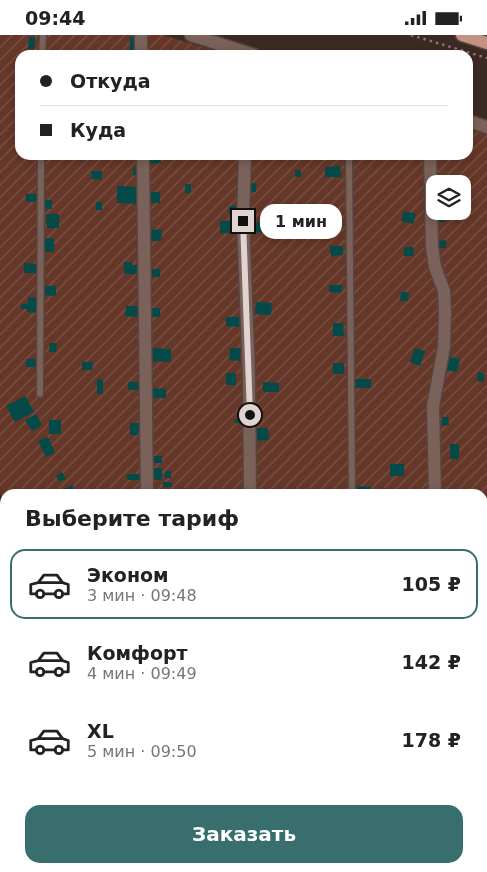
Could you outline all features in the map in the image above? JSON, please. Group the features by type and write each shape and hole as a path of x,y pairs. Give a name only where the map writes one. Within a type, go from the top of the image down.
{"main road":[{"path":"462,35 487,43"}],"street":[{"path":"141,35 141,50"},
{"path":"191,35 237,50"},
{"path":"473,123 487,127"},
{"path":"143,160 147,489"},
{"path":"245,160 243,221 250,376 250,489"},
{"path":"430,160 432,247 435,267 444,291 446,311 444,347 433,407 435,489"}],"lane":[{"path":"42,50 43,35"},
{"path":"40,394 41,160"},
{"path":"349,160 352,489"}],"path":[{"path":"411,35 458,50"},
{"path":"473,55 487,59"}],"shaded area":[{"path":"0,35 163,35 212,50 15,50 15,160 473,160 473,130 487,134 487,489 0,489"}],"building":[{"path":"29,37 35,37 34,49 28,49"},
{"path":"130,37 138,37 137,50 130,50"},
{"path":"146,160 161,160 161,163 146,164"},
{"path":"340,166 341,177 325,177 325,167"},
{"path":"133,167 139,167 138,176 133,175"},
{"path":"295,170 301,170 301,177 295,177"},
{"path":"91,171 102,171 102,180 91,179"},
{"path":"247,183 256,183 256,192 247,192"},
{"path":"185,184 191,184 191,193 185,193"},
{"path":"117,186 140,187 140,204 117,203"},
{"path":"147,192 160,192 160,203 147,203"},
{"path":"26,194 37,194 36,202 26,202"},
{"path":"44,200 52,200 52,209 44,209"},
{"path":"96,202 102,202 102,210 96,210"},
{"path":"229,206 241,206 240,214 229,214"},
{"path":"404,211 416,214 413,224 401,221"},
{"path":"46,214 59,214 59,228 47,228"},
{"path":"437,220 446,220 446,222 437,222"},
{"path":"220,221 242,221 242,233 220,233"},
{"path":"252,222 270,222 270,232 252,232"},
{"path":"147,229 162,230 161,241 147,241"},
{"path":"45,238 54,238 54,252 45,252"},
{"path":"446,240 446,248 439,248 439,241"},
{"path":"330,246 343,246 343,255 331,256"},
{"path":"404,247 413,247 414,256 404,256"},
{"path":"124,262 140,265 140,274 124,274"},
{"path":"24,263 39,264 38,273 24,273"},
{"path":"148,269 160,269 160,277 148,277"},
{"path":"329,285 342,285 341,293 329,292"},
{"path":"44,286 56,286 56,296 44,295"},
{"path":"401,292 409,292 408,301 400,301"},
{"path":"28,297 39,298 38,313 27,312 27,309 21,309 21,304 28,304"},
{"path":"256,302 272,303 271,315 255,314"},
{"path":"126,306 138,306 138,317 125,316"},
{"path":"148,308 160,308 160,317 148,317"},
{"path":"226,317 243,317 243,327 226,326"},
{"path":"333,323 343,323 344,336 333,336"},
{"path":"50,343 57,343 56,352 49,352"},
{"path":"149,348 171,349 171,362 149,361"},
{"path":"230,348 241,348 240,361 229,360"},
{"path":"415,348 425,351 420,366 410,362"},
{"path":"449,357 460,359 457,372 446,370"},
{"path":"26,359 36,359 36,367 26,367"},
{"path":"82,362 93,362 92,370 82,370"},
{"path":"333,363 344,363 344,374 333,374"},
{"path":"478,372 485,374 483,382 477,381"},
{"path":"226,373 236,373 236,385 226,385"},
{"path":"97,379 103,380 103,394 97,394"},
{"path":"352,379 371,379 371,388 352,388"},
{"path":"128,382 142,382 142,390 128,390"},
{"path":"263,382 279,383 279,392 263,392"},
{"path":"150,388 166,389 166,398 150,398"},
{"path":"25,396 34,412 15,422 6,406"},
{"path":"36,414 42,425 32,431 25,420"},
{"path":"239,415 245,415 245,424 235,423 235,419 239,419"},
{"path":"442,417 448,417 449,425 442,426"},
{"path":"49,420 61,420 61,434 49,434"},
{"path":"130,423 142,423 142,432 138,432 138,435 130,435"},
{"path":"253,428 268,428 269,440 254,441"},
{"path":"48,437 55,453 46,457 38,441"},
{"path":"450,444 459,444 459,459 450,459"},
{"path":"151,456 162,456 162,463 151,463"},
{"path":"390,464 404,464 404,476 390,476"},
{"path":"151,468 162,468 162,480 151,480"},
{"path":"165,471 171,471 171,478 165,478"},
{"path":"62,472 66,479 59,482 56,476"},
{"path":"127,474 142,474 142,480 127,480"},
{"path":"163,482 172,482 172,487 163,487"},
{"path":"72,485 74,489 64,489"},
{"path":"357,486 371,487 371,489 357,489"}],"route":[{"path":"243,221 250,415"}]}
